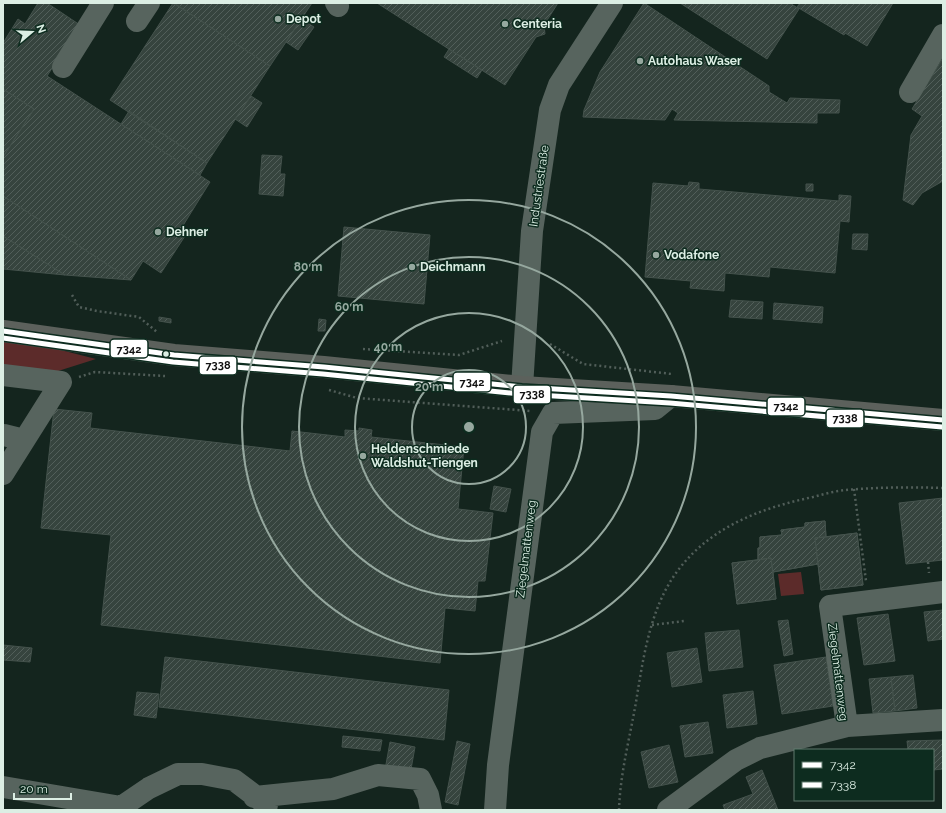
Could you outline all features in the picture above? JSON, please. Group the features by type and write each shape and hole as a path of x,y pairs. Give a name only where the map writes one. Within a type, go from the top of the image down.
{"main road":[{"path":"3,331 174,355 324,366 522,387 671,396 943,420"}],"street":[{"path":"62,68 103,3"},
{"path":"137,21 149,3"},
{"name":"Industriestraße","path":"522,387 532,231 550,110 559,85 612,3"},
{"path":"910,92 943,35"},
{"path":"3,375 61,382"},
{"path":"3,474 14,438 61,382"},
{"path":"553,412 655,409 671,396"},
{"name":"Ziegelmattenweg","path":"495,810 498,765 542,432 553,412"},
{"name":"Ziegelmattenweg","path":"668,810 736,760 760,748 847,726 830,606 943,592"},
{"path":"847,726 943,720"},
{"path":"3,787 122,809 149,788 178,774 202,774 234,780 254,797 274,810"},
{"path":"254,797 333,789 378,775 420,779 428,795 431,810"}],"path":[{"path":"72,295 79,307 97,311 139,316 160,335"},
{"path":"61,382 95,372 173,377"},
{"path":"327,389 357,398 553,412"},
{"path":"619,810 624,767 640,675 652,625 676,573 691,557 711,539 746,516 781,504 854,489 883,487 943,488"},
{"path":"854,489 869,601"},
{"path":"652,625 684,621"}],"shaded area":[{"path":"3,340 49,347 96,359 55,372 3,365"},
{"path":"801,572 804,594 781,596 778,574"}],"building":[{"path":"38,3 47,3 80,25 47,76 210,182 179,232 185,236 161,273 143,261 131,280 3,196 3,157 34,109 3,89 3,43 18,19 25,24"},
{"path":"173,3 270,66 207,163 110,100"},
{"path":"174,3 312,3 270,66"},
{"path":"377,3 558,3 544,25 545,34 536,37 505,85"},
{"path":"644,3 769,86 769,92 787,103 790,98 840,100 839,113 817,113 817,123 674,120 678,113 672,109 665,120 583,117 584,110 600,72"},
{"path":"680,3 790,3 799,9 767,59"},
{"path":"800,3 893,3 867,46 845,33 844,35 797,7"},
{"path":"301,19 314,27 298,50 286,42"},
{"path":"449,49 482,70 477,78 444,57"},
{"path":"943,58 943,181 922,193 913,205 903,200 911,135 922,116 912,109"},
{"path":"3,89 34,109 3,157"},
{"path":"251,96 262,103 247,127 235,119"},
{"path":"129,111 207,163 200,175 121,124"},
{"path":"262,155 282,156 280,174 285,174 283,196 259,194"},
{"path":"689,182 699,183 699,189 839,201 839,195 851,196 849,222 840,221 835,273 770,267 769,277 725,273 724,291 690,288 691,281 645,277 653,183 688,186"},
{"path":"806,184 813,184 813,191 806,191"},
{"path":"3,196 131,280 65,275 3,236"},
{"path":"344,227 430,235 424,304 338,296"},
{"path":"853,234 868,234 867,250 852,249"},
{"path":"3,236 65,275 3,269"},
{"path":"731,300 763,302 762,319 729,317"},
{"path":"774,303 823,307 822,323 773,319"},
{"path":"159,317 171,319 171,323 159,321"},
{"path":"319,319 326,320 325,331 318,331"},
{"path":"54,409 92,413 90,428 290,451 292,431 345,437 345,430 359,431 359,428 372,430 371,437 464,447 458,509 493,513 485,581 478,581 475,611 445,608 440,663 101,625 111,535 41,528"},
{"path":"494,486 511,489 506,512 490,509"},
{"path":"943,498 943,560 906,564 899,503"},
{"path":"825,521 826,537 815,538 818,564 773,572 771,558 758,560 760,537 782,535 781,530 805,527 805,523"},
{"path":"825,521 826,537 857,533 863,585 821,590 818,564 773,572 776,599 737,604 732,563 758,560 760,537 782,535 781,530 805,527 805,523"},
{"path":"857,533 863,585 821,590 815,538"},
{"path":"771,558 776,599 737,604 732,563"},
{"path":"943,610 943,639 928,641 924,612"},
{"path":"888,614 895,661 864,665 857,618"},
{"path":"788,620 793,654 784,656 778,621"},
{"path":"739,630 743,667 709,671 705,633"},
{"path":"3,645 32,648 30,662 3,660"},
{"path":"697,648 702,682 672,687 667,653"},
{"path":"165,657 449,690 444,740 159,707"},
{"path":"826,657 833,706 782,714 774,665"},
{"path":"913,675 917,708 895,711 891,677"},
{"path":"891,677 895,711 873,713 869,679"},
{"path":"753,691 757,724 727,728 723,695"},
{"path":"137,692 159,694 156,718 134,715"},
{"path":"708,722 713,753 685,757 680,726"},
{"path":"343,736 382,740 380,751 342,747"},
{"path":"943,740 943,769 934,770 934,749 908,749 907,741"},
{"path":"457,741 470,744 458,805 445,802"},
{"path":"390,742 415,747 410,775 385,770"},
{"path":"669,745 678,782 649,788 641,752"},
{"path":"762,770 778,810 725,810 723,805 753,794 746,777"}],"transit line":[{"name":"7342","path":"3,331 174,355 324,367 522,387 671,396 943,420"},
{"name":"7338","path":"3,338 173,362 323,374 521,394 670,403 942,427"}],"place":[{"name":"Depot","path":"278,19"},
{"name":"Centeria","path":"505,24"},
{"name":"Autohaus Waser","path":"640,61"},
{"name":"Dehner","path":"158,232"},
{"name":"Vodafone","path":"656,255"},
{"name":"Deichmann","path":"412,267"},
{"name":"Heldenschmiede Waldshut-Tiengen","path":"363,456"}]}
